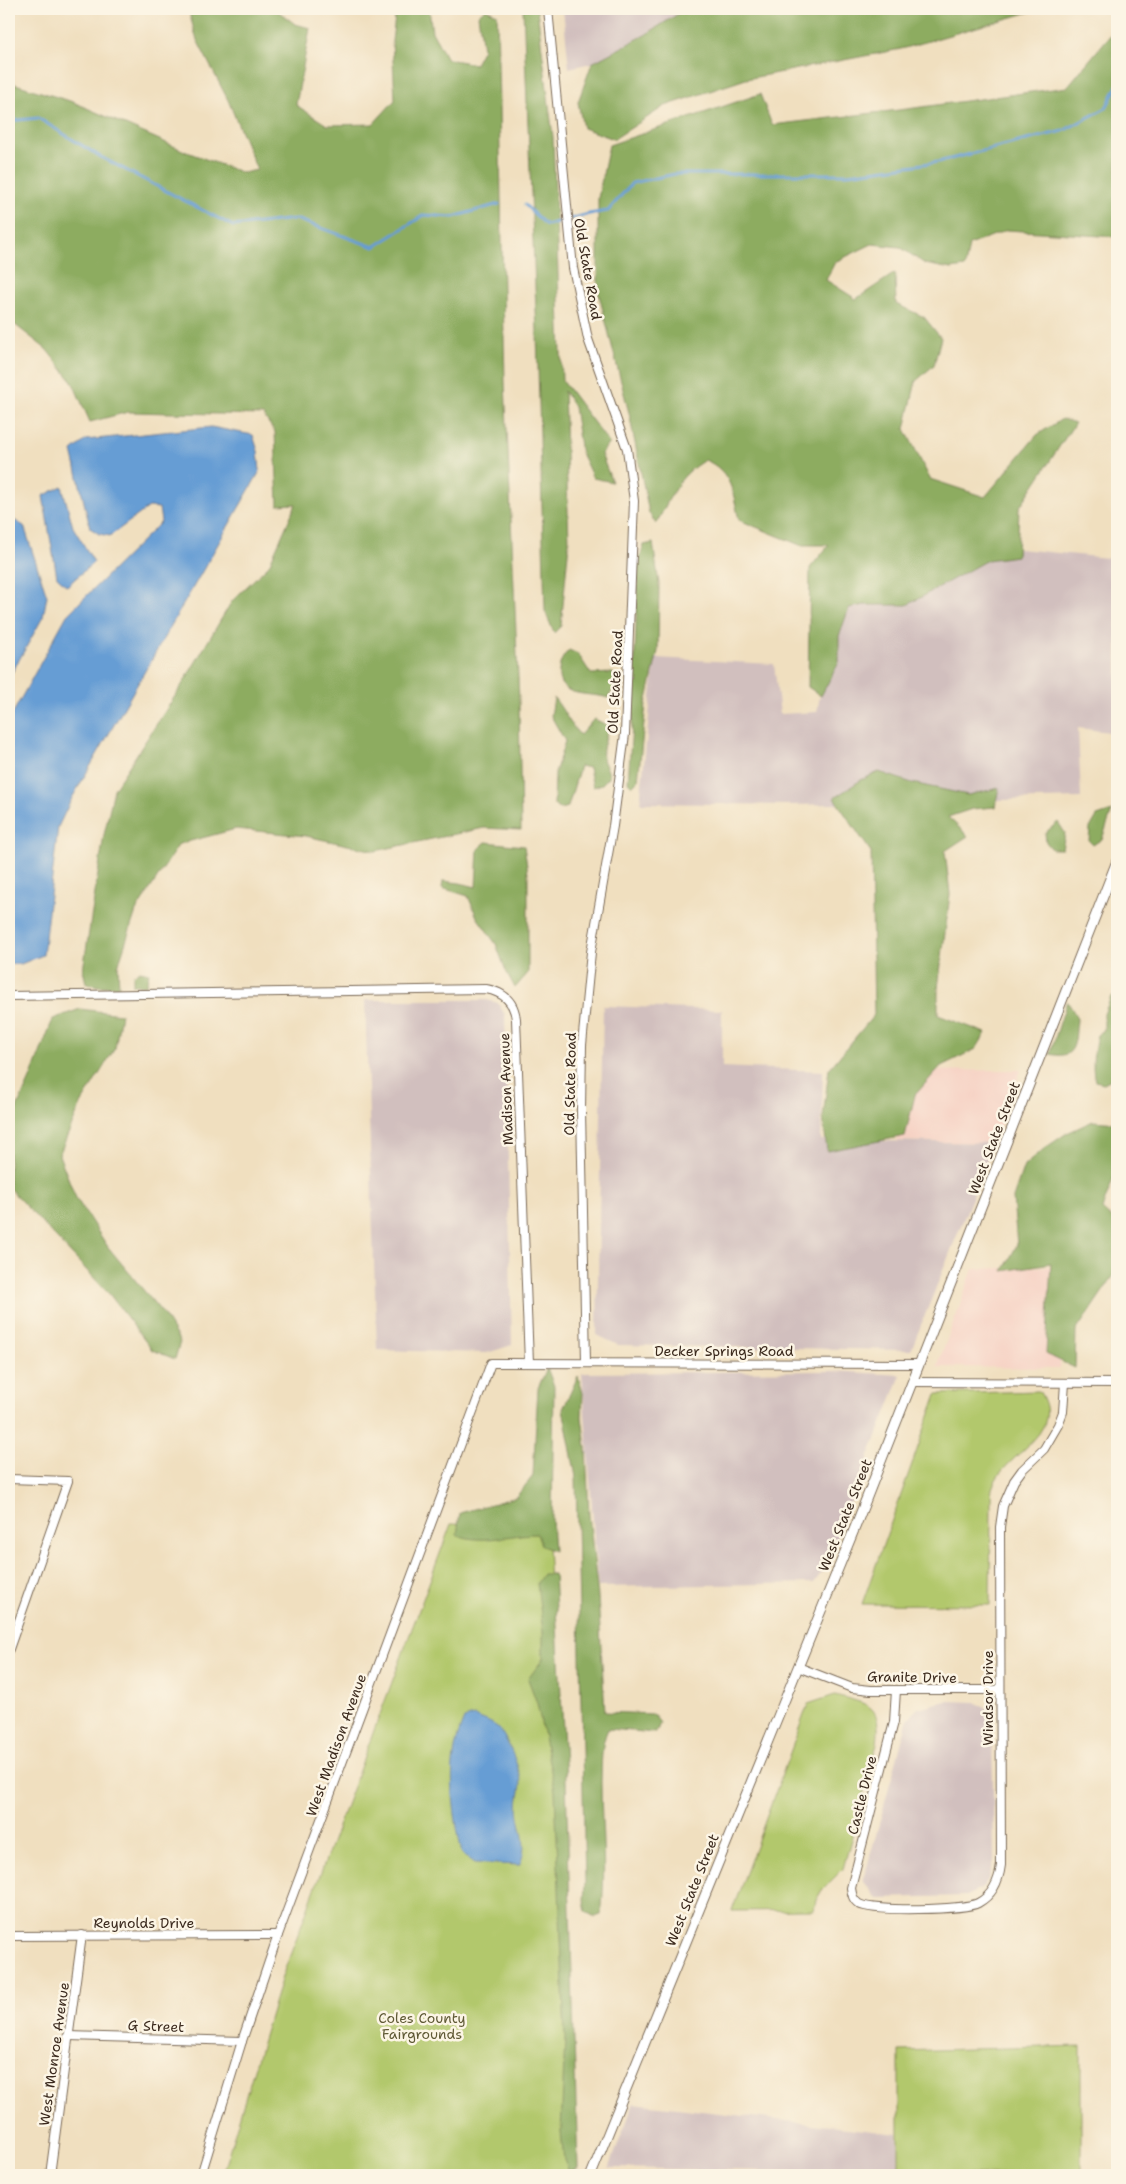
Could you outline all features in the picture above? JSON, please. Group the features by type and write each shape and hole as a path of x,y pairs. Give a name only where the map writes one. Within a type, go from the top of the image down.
{"street":[{"name":"Old State Road","path":"548,9 565,200 580,305 596,362 627,449 634,500 625,734 616,808 591,952 582,1045 581,1101 586,1363"},
{"name":"West State Street","path":"591,2175 920,1364 1117,861"},
{"name":"Madison Avenue","path":"9,996 486,989 503,994 513,1006 516,1019 529,1363"},
{"name":"West Madison Avenue","path":"201,2175 242,2042 278,1936 491,1363 529,1363"},
{"name":"Decker Springs Road","path":"529,1363 920,1364"},
{"path":"912,1382 1117,1383"},
{"name":"Windsor Drive","path":"858,1904 875,1909 958,1908 976,1904 991,1892 996,1884 1001,1865 1000,1527 1003,1506 1014,1481 1052,1437 1063,1412 1065,1383"},
{"path":"9,1479 68,1481 9,1648"},
{"name":"Granite Drive","path":"798,1667 852,1688 1000,1690"},
{"name":"Castle Drive","path":"858,1904 852,1897 851,1888 894,1722 896,1690"},
{"name":"West Monroe Avenue","path":"50,2175 82,1935"},
{"name":"Reynolds Drive","path":"9,1936 278,1936"},
{"name":"G Street","path":"68,2036 242,2042"}],"shaded area":[{"path":"563,9 710,9 711,36 569,68"},
{"path":"979,545 1117,559 1117,733 1078,728 1081,798 793,805 640,803 655,658 774,664 780,714 817,712 841,581"},
{"path":"365,1000 487,1000 498,1003 505,1015 512,1345 487,1353 377,1350"},
{"path":"603,1006 722,1010 722,1067 823,1071 821,1140 994,1143 911,1350 618,1345 597,1335"},
{"path":"1021,1070 994,1143 897,1141 898,1071"},
{"path":"1062,1266 1060,1368 937,1367 973,1269"},
{"path":"832,1371 901,1375 825,1568 814,1583 598,1587 582,1373"},
{"path":"946,1701 976,1702 987,1710 992,1726 994,1861 989,1878 982,1888 967,1896 877,1898 863,1882 908,1719 918,1708"},
{"path":"634,2103 898,2134 899,2173 609,2168"}],"green space":[{"path":"188,9 275,9 295,24 310,28 296,105 327,125 373,124 395,100 392,41 396,9 429,9 432,32 447,59 475,64 483,49 478,15 486,9 497,14 505,382 519,700 521,830 484,828 375,851 306,836 236,829 179,844 136,911 118,966 119,987 98,986 86,983 83,970 104,835 114,789 179,690 232,601 269,565 296,504 278,505 275,432 263,415 128,412 90,422 72,381 46,349 9,320 9,82 73,102 187,152 243,173 257,170 228,100 197,40"},
{"path":"523,9 537,9 553,137 562,380 609,443 601,454 612,482 593,478 581,453 574,407 564,391 569,542 561,626 554,633 545,611 537,333"},
{"path":"686,9 1040,9 901,49 746,79 665,106 614,139 583,128 578,102 592,63 645,35"},
{"path":"1117,27 1117,237 1007,230 969,245 965,267 951,269 925,264 900,247 872,244 835,262 826,280 856,299 895,273 896,304 924,317 941,338 934,365 916,381 905,429 930,479 985,497 1037,435 1062,419 1075,423 1019,508 1017,556 987,560 907,605 865,605 849,608 839,636 839,662 821,696 808,687 810,568 829,545 800,545 739,520 730,484 721,470 705,460 695,466 681,480 656,524 649,513 629,413 598,291 598,198 609,145 760,94 772,125 1067,87"},
{"path":"653,543 659,584 658,651 646,704 638,780 632,786 628,782 633,712 638,565 644,545"},
{"path":"569,650 578,654 591,674 613,673 615,686 608,698 576,693 563,686 560,680 559,668"},
{"path":"554,698 580,735 594,719 609,726 603,746 603,754 609,777 602,784 593,787 589,768 580,766 568,807 559,809 554,805 555,773 565,741 551,716"},
{"path":"879,772 912,783 968,795 999,788 995,807 972,809 948,817 968,836 945,851 950,894 938,988 938,1015 986,1033 976,1049 941,1066 915,1095 905,1136 827,1151 823,1117 829,1069 874,1015 871,852 834,798 861,780"},
{"path":"1112,811 1102,839 1093,845 1089,841 1090,828 1097,816"},
{"path":"1058,822 1065,833 1062,849 1052,849 1046,842 1045,833"},
{"path":"486,842 524,846 528,873 528,973 515,988 506,971 496,944 477,917 468,896 442,888 443,881 476,887 478,849"},
{"path":"140,971 149,973 146,985 133,985 133,975"},
{"path":"1117,995 1117,1072 1104,1083 1095,1081 1093,1069 1094,1052 1097,1035 1104,1030 1104,1014 1111,997"},
{"path":"1067,1001 1077,1019 1073,1047 1067,1054 1050,1054"},
{"path":"80,1009 121,1014 115,1048 81,1104 59,1155 76,1198 108,1247 164,1315 180,1342 175,1359 152,1350 110,1295 9,1188 9,1128 11,1121 30,1079 53,1019"},
{"path":"1093,1121 1117,1123 1115,1174 1102,1209 1117,1223 1117,1275 1114,1275 1076,1331 1075,1368 1046,1354 1051,1263 1003,1271 1017,1245 1013,1198 1024,1166 1067,1133"},
{"path":"547,1368 554,1386 552,1520 554,1551 541,1545 537,1534 487,1539 467,1538 457,1535 460,1513 516,1497 533,1476 538,1388"},
{"path":"578,1376 583,1393 582,1417 586,1448 589,1515 598,1596 605,1712 653,1714 660,1723 656,1733 608,1729 605,1735 601,1782 604,1865 603,1898 601,1915 595,1917 586,1912 584,1901 576,1477 563,1409"},
{"path":"1039,1391 1046,1406 1046,1419 1040,1431 1031,1442 1000,1474 992,1489 990,1605 862,1604 937,1394"},
{"name":"Coles County Fairgrounds","path":"451,1524 547,1527 568,1922 574,2175 222,2175 282,1977"},
{"path":"543,1574 554,1574 566,1780 578,2168 569,2172 564,2160 561,2132 565,2038 555,1791 537,1703 528,1679 543,1659 543,1632 537,1583"},
{"path":"835,1695 857,1701 871,1708 875,1713 878,1731 877,1744 843,1869 822,1890 816,1900 814,1910 732,1911 808,1704"},
{"path":"1081,2046 1081,2175 899,2175 899,2051"}],"water":[{"path":"211,427 253,435 258,451 260,471 72,798 58,827 43,955 21,964 9,964 9,720 67,615 161,522 159,508 149,507 110,536 99,534 90,528 72,451 86,440"},
{"path":"62,486 73,527 94,562 67,586 57,577 43,496"},
{"path":"9,517 24,526 47,596 43,617 9,678"},
{"path":"474,1716 491,1723 500,1730 512,1751 518,1768 521,1781 518,1808 524,1844 524,1851 519,1865 475,1863 462,1854 452,1786 454,1752 464,1719"}],"waterway":[{"path":"525,205 546,225 608,211 632,183 675,174 848,174 938,162 1063,131 1106,108 1117,86"},
{"path":"9,121 38,118 99,156 233,226 296,219 374,247 424,215 453,217 499,204"}]}
